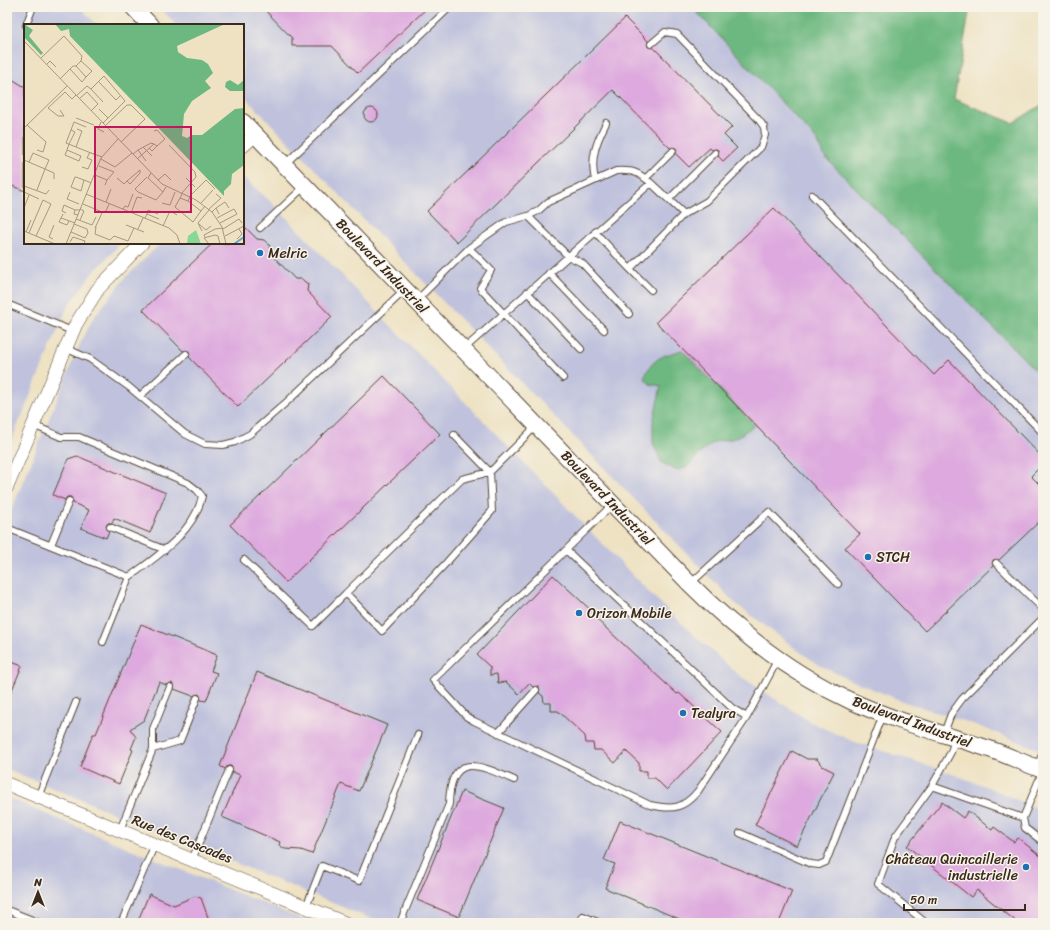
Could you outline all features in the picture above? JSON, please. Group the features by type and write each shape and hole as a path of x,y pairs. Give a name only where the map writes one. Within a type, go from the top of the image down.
{"street":[{"path":"132,7 149,24"},
{"name":"Boulevard Industriel","path":"244,123 690,584 731,623 778,659 823,687 883,715 1041,765"},
{"path":"244,145 255,135"},
{"path":"7,487 64,347 72,331 98,290 141,244"},
{"name":"Rue des Cascades","path":"7,784 345,923"}],"lane":[{"path":"26,24 33,7"},
{"path":"285,164 450,7"},
{"path":"630,269 684,214 707,201 761,147 764,142 764,127 748,107 676,34 665,32 651,44"},
{"path":"595,180 593,157 595,147 606,123"},
{"path":"646,178 673,150"},
{"path":"668,199 715,154"},
{"path":"64,347 90,359 140,396 184,434 205,444 222,445 235,442 250,434 411,295 469,248 506,222 528,216 538,211 548,202 595,180 621,170 639,173 684,214"},
{"path":"463,350 502,313 651,183"},
{"path":"260,228 305,186"},
{"path":"812,196 1043,433"},
{"path":"528,216 568,256 582,262 629,314"},
{"path":"595,232 651,290"},
{"path":"469,248 491,270 480,288 563,378"},
{"path":"549,273 604,330"},
{"path":"527,292 581,349"},
{"path":"7,304 72,331"},
{"path":"140,396 186,354"},
{"path":"32,425 60,437 79,437 188,483 202,496 200,504 185,529 165,550 128,577 102,642"},
{"path":"244,560 313,626 462,479 490,472 537,426"},
{"path":"346,594 382,631 447,562 492,511 490,472 454,435"},
{"path":"51,545 69,501"},
{"path":"613,504 433,680 467,717 650,805 672,808 689,802 698,791 747,717 778,659"},
{"path":"690,584 769,512 838,584"},
{"path":"110,527 165,550"},
{"path":"7,528 128,577"},
{"path":"566,550 732,708 747,717"},
{"path":"996,562 1043,609"},
{"path":"926,923 878,884 895,837 932,786 951,752 949,737 951,714 962,699 1043,618"},
{"path":"120,830 153,749 153,730 170,687"},
{"path":"498,733 536,690"},
{"path":"153,749 180,740 197,698"},
{"path":"38,796 76,702"},
{"path":"740,833 811,864 820,865 826,862 883,715"},
{"path":"306,907 322,866 359,881 418,735"},
{"path":"400,923 449,804 449,786 456,771 461,767 470,765 483,768 514,780"},
{"path":"1041,765 1023,818 1025,828 1043,842"},
{"path":"192,860 229,770"},
{"path":"932,786 1023,818"},
{"path":"117,923 122,921 155,844"},
{"path":"7,910 40,923"},
{"path":"580,923 583,916 600,923"}],"shaded area":[{"path":"7,7 80,7 96,24 24,24 24,244 120,244 91,275 67,308 7,451"},
{"path":"159,7 692,7 817,140 825,157 1043,378 1043,751 973,724 902,701 848,679 821,666 800,652 735,603 244,96 244,24 175,24"},
{"path":"244,178 271,202 650,593 740,676 809,721 838,735 985,786 1043,811 1043,923 381,923 7,769 7,521 79,346 94,317 126,277 160,244 244,244"},
{"path":"7,798 311,923 7,923"}],"green space":[{"path":"692,7 970,7 954,99 1013,123 1043,104 1043,378 825,157 817,140"},
{"path":"682,350 755,425 736,438 714,442 698,455 686,468 675,470 661,462 653,443 653,422 661,386 650,384 644,377 651,365 659,358"}],"building":[{"path":"262,7 428,7 358,73 332,46 292,46 292,38"},
{"path":"625,18 648,41 648,47 654,48 732,127 724,135 737,148 723,161 718,156 718,150 712,150 710,148 689,167 676,154 676,148 670,148 613,90 457,242 427,211"},
{"path":"7,76 24,86 24,191 7,184"},
{"path":"368,108 374,108 378,112 378,118 374,122 368,122 364,118 364,112"},
{"path":"774,208 934,375 949,360 1043,458 1043,464 1031,476 1043,488 1043,518 999,560 993,560 993,566 925,631 845,548 860,534 656,322"},
{"path":"244,226 257,239 264,240 270,246 270,253 295,279 302,279 308,284 307,291 332,317 238,407 189,357 189,351 183,351 143,310 212,244 244,244"},
{"path":"384,376 440,434 286,582 230,525"},
{"path":"77,456 166,493 150,533 114,518 112,523 108,523 106,526 109,531 106,538 81,528 89,510 73,503 71,497 67,497 65,500 53,495 68,459"},
{"path":"553,575 596,615 594,617 677,694 679,693 722,732 667,790 655,778 647,778 647,771 639,771 639,763 626,751 615,763 601,750 594,750 593,743 586,743 585,736 558,711 551,711 551,703 544,703 543,696 539,693 539,686 533,687 529,683 519,694 506,682 498,683 497,674 490,675 490,667 477,655"},
{"path":"141,624 217,655 211,671 217,673 206,701 201,700 199,694 193,696 174,689 172,683 166,685 159,682 144,720 130,729 136,737 131,749 133,750 119,784 80,767 93,734 96,734"},
{"path":"7,660 22,666 7,702"},
{"path":"257,672 387,725 359,791 341,784 312,854 301,850 285,849 279,845 280,842 222,817 240,775 233,772 231,766 228,766 225,769 220,766"},
{"path":"792,751 807,759 817,759 822,766 834,772 797,846 755,825"},
{"path":"462,791 504,808 459,917 417,900"},
{"path":"942,802 963,818 968,811 992,830 994,827 1014,842 1018,838 1043,858 1043,923 1018,923 977,890 971,897 907,846"},
{"path":"620,821 792,891 779,923 689,923 605,888 615,864 604,860"},
{"path":"149,894 174,905 195,896 201,898 210,923 137,923"}],"place":[{"name":"Melric","path":"260,253"},
{"name":"STCH","path":"868,557"},
{"name":"Orizon Mobile","path":"579,613"},
{"name":"Tealyra","path":"683,713"},
{"name":"Château Quincaillerie industrielle","path":"1026,867"}]}
